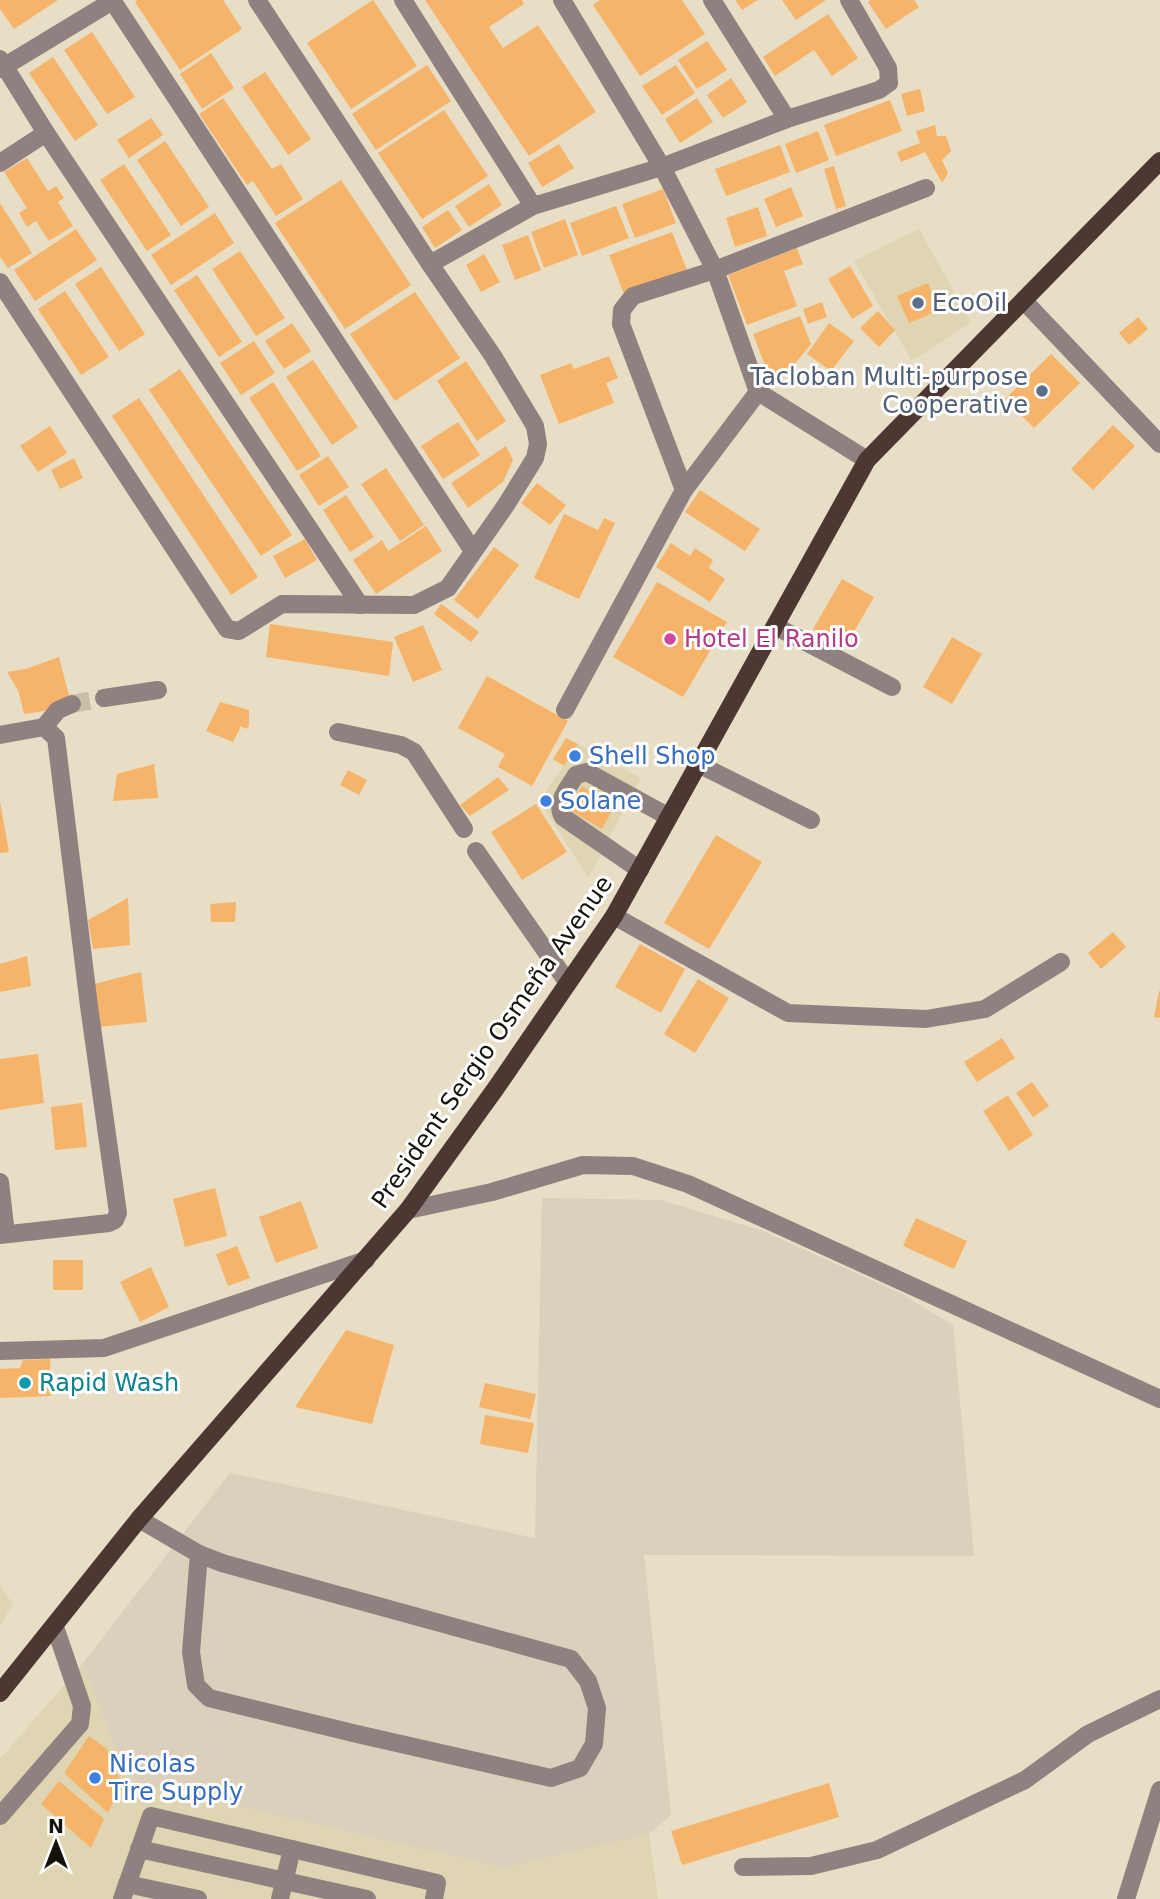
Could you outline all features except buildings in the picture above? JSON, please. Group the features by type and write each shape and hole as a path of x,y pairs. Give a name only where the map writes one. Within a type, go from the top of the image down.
{"main road":[{"name":"President Sergio Osmeña Avenue","path":"4,1682 55,1627 139,1519 408,1210 496,1088 614,916 867,460 1160,161"}],"street":[{"path":"360,605 1,65 113,0 472,551"},
{"path":"0,282 227,629 239,631 282,604 414,605 448,589 535,458 538,444 535,426 493,356 429,264 257,0"},
{"path":"403,0 533,206"},
{"path":"562,0 662,167 715,270 758,392 867,460"},
{"path":"712,0 787,119"},
{"path":"429,264 533,206 662,167 787,119 879,90 889,83 888,68 849,0"},
{"path":"0,163 46,133"},
{"path":"684,490 621,324 622,310 632,296 715,270 926,188"},
{"path":"1024,301 1160,444"},
{"path":"565,710 684,490 758,392"},
{"path":"775,626 892,687"},
{"path":"104,698 158,690"},
{"path":"0,735 44,727 58,710 72,704"},
{"path":"0,1182 3,1234 109,1223 115,1220 118,1213 89,1006 57,738 44,727"},
{"path":"338,732 401,745 414,752 464,829"},
{"path":"698,764 811,820"},
{"path":"640,870 563,817 559,805 576,775 587,772 668,817"},
{"path":"476,851 568,983"},
{"path":"614,916 788,1013 926,1019 985,1009 1061,962"},
{"path":"408,1210 492,1192 583,1165 633,1166 688,1184 1160,1399"},
{"path":"0,1351 104,1348 366,1260"},
{"path":"139,1519 199,1554 222,1563 570,1659 588,1681 597,1708 594,1744 580,1768 551,1778 209,1698 196,1685 191,1652 199,1554"},
{"path":"0,1816 80,1724 82,1706 55,1627"},
{"path":"743,1867 811,1866 877,1850 1025,1780 1088,1734 1160,1699"},
{"path":"1126,1899 1160,1790"},
{"path":"198,1899 124,1891 150,1816 437,1883 434,1899"},
{"path":"139,1849 367,1899"},
{"path":"280,1899 292,1849"}],"shaded area":[{"path":"919,229 971,322 912,361 854,261"},
{"path":"566,738 641,778 588,878 539,800 564,766 553,759"},
{"path":"542,1198 661,1200 763,1231 902,1294 953,1325 974,1556 644,1555 671,1815 649,1834 504,1868 127,1780 83,1663 230,1473 535,1538"},
{"path":"0,1584 13,1605 0,1625"},
{"path":"83,1663 127,1780 504,1868 649,1834 658,1899 0,1899 0,1759"}],"tunnel":[{"path":"72,704 104,698"}],"place":[{"name":"EcoOil","path":"918,303"},
{"name":"Tacloban Multi-purpose Cooperative","path":"1042,391"},
{"name":"Hotel El Ranilo","path":"670,639"},
{"name":"Shell Shop","path":"575,756"},
{"name":"Solane","path":"546,801"},
{"name":"Rapid Wash","path":"25,1383"},
{"name":"Nicolas Tire Supply","path":"95,1778"}]}
